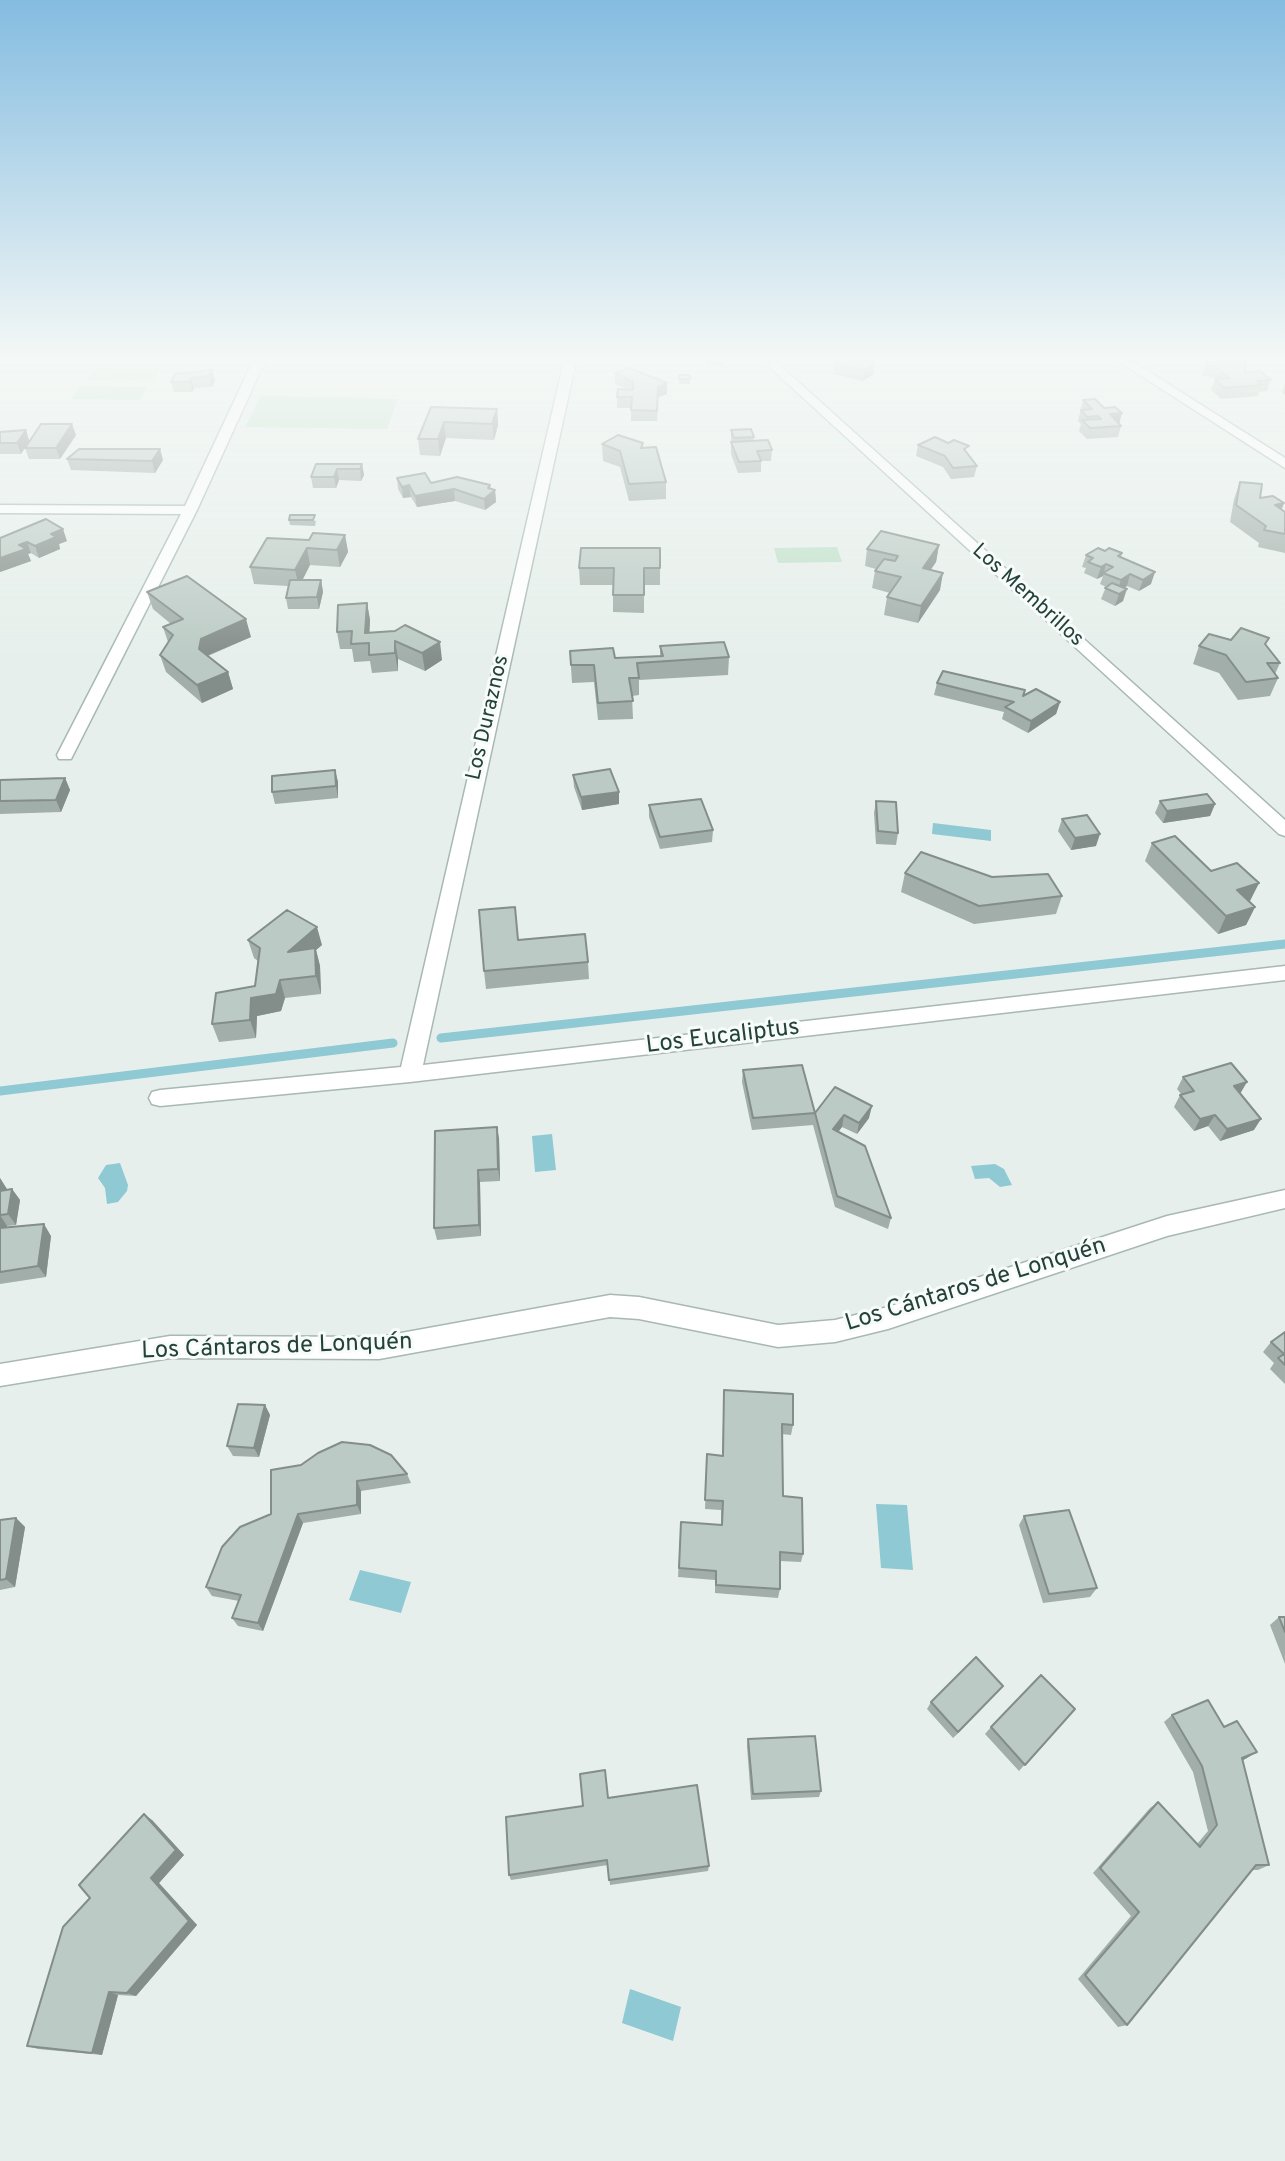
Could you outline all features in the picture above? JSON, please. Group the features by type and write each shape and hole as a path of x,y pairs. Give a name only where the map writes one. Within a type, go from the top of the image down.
{"street":[{"path":"65,755 212,462"},
{"name":"Los Duraznos","path":"410,1074 547,462"},
{"name":"Los Membrillos","path":"880,462 1285,830"},
{"path":"0,509 190,510"},
{"name":"Los Eucaliptus","path":"160,1098 410,1074 1285,974"},
{"name":"Los Cántaros de Lonquén","path":"0,1375 170,1347 379,1348 610,1306 639,1308 736,1330 778,1336 835,1331 888,1318 1167,1226 1285,1199"}],"green space":[{"path":"837,547 842,562 778,563 774,548"}],"water":[{"path":"933,823 991,830 991,841 932,834"},
{"path":"552,1134 556,1170 535,1172 532,1136"},
{"path":"120,1163 128,1185 127,1191 118,1202 107,1204 105,1188 98,1178 106,1165"},
{"path":"995,1164 1004,1169 1012,1185 1000,1187 989,1178 975,1179 971,1166"},
{"path":"876,1504 907,1505 913,1570 881,1568"},
{"path":"360,1570 411,1582 401,1613 349,1600"},
{"path":"630,1989 681,2007 673,2041 622,2023"}],"building":[{"path":"623,462 660,462 666,482 629,484"},
{"path":"949,462 974,462 977,466 953,468"},
{"path":"316,464 362,464 360,469 337,469 334,477 311,477"},
{"path":"425,473 431,483 457,477 490,485 488,488 495,490 484,499 454,489 415,496 409,485 402,487 397,478"},
{"path":"1240,482 1262,484 1260,498 1273,496 1284,503 1275,505 1285,512 1285,534 1264,530 1266,526 1236,505"},
{"path":"290,515 315,515 313,520 289,520"},
{"path":"46,519 63,529 51,534 56,537 35,546 27,542 19,545 26,549 0,558 0,538"},
{"path":"881,531 939,545 923,568 943,573 921,606 887,597 901,577 875,571 884,559 895,561 898,556 867,549"},
{"path":"313,533 345,535 337,550 307,548 295,570 250,567 267,538 309,540"},
{"path":"581,548 660,548 660,568 644,568 644,595 613,595 614,568 579,568"},
{"path":"1098,548 1105,551 1109,548 1122,553 1118,556 1155,572 1143,580 1130,574 1121,580 1103,573 1113,567 1106,564 1101,567 1088,562 1093,558 1086,555"},
{"path":"187,576 246,619 201,639 199,649 228,672 197,685 160,655 173,635 163,627 183,619 147,592"},
{"path":"290,580 321,580 317,597 286,598"},
{"path":"1112,583 1127,589 1119,594 1105,588"},
{"path":"367,603 365,633 395,631 405,625 440,642 422,653 395,641 395,653 369,655 369,643 351,644 352,631 337,632 338,605"},
{"path":"1241,628 1269,638 1265,644 1280,663 1267,663 1278,678 1246,682 1226,655 1199,646 1209,634 1231,640"},
{"path":"724,642 729,657 637,663 639,678 629,678 633,701 598,703 594,665 571,665 570,651 613,648 615,658 663,656 660,646"},
{"path":"943,671 1025,690 1023,696 1036,689 1060,702 1031,721 1005,707 1014,702 937,683"},
{"path":"610,769 619,792 581,797 573,775"},
{"path":"335,770 336,786 272,792 272,776"},
{"path":"65,778 56,800 0,801 0,780"},
{"path":"1207,794 1215,804 1167,811 1160,801"},
{"path":"701,799 713,830 660,837 649,805"},
{"path":"876,801 896,802 898,833 878,831"},
{"path":"1087,815 1100,834 1075,838 1062,819"},
{"path":"1175,836 1211,871 1237,863 1259,883 1237,890 1255,907 1226,916 1152,843"},
{"path":"921,852 992,877 1048,874 1062,896 979,906 905,873"},
{"path":"515,907 518,940 585,934 588,962 484,971 479,910"},
{"path":"287,910 317,927 288,952 315,948 316,976 280,980 276,994 251,998 250,1020 212,1024 216,993 255,986 260,948 248,940"},
{"path":"1231,1063 1247,1082 1234,1086 1261,1119 1227,1129 1215,1115 1200,1119 1180,1095 1194,1091 1183,1077"},
{"path":"802,1065 815,1113 753,1118 743,1070"},
{"path":"835,1087 872,1106 859,1123 844,1115 833,1129 865,1146 891,1218 837,1196 815,1113"},
{"path":"497,1127 498,1169 478,1170 479,1225 434,1228 435,1131"},
{"path":"12,1189 8,1214 0,1215 0,1191"},
{"path":"44,1224 38,1266 0,1272 0,1228"},
{"path":"1285,1332 1285,1365 1278,1358 1284,1354 1271,1342"},
{"path":"724,1390 793,1394 793,1425 782,1424 783,1496 802,1498 803,1554 780,1552 780,1589 716,1585 716,1571 679,1568 681,1522 722,1525 723,1501 705,1500 707,1454 723,1456"},
{"path":"238,1404 265,1405 254,1448 227,1446"},
{"path":"342,1442 370,1445 391,1455 407,1474 357,1481 357,1505 298,1514 258,1623 232,1618 241,1595 206,1587 222,1547 240,1527 271,1514 271,1470 301,1465 318,1453"},
{"path":"1069,1510 1097,1588 1049,1594 1024,1516"},
{"path":"16,1518 6,1579 0,1580 0,1520"},
{"path":"1279,1617 1285,1617 1285,1632"},
{"path":"976,1657 1003,1686 958,1732 931,1702"},
{"path":"1041,1675 1075,1709 1025,1765 991,1727"},
{"path":"1208,1700 1224,1727 1237,1721 1257,1752 1242,1758 1269,1865 1256,1865 1127,2025 1085,1975 1139,1912 1100,1868 1158,1802 1200,1847 1217,1825 1202,1766 1172,1715"},
{"path":"815,1736 821,1791 753,1794 748,1739"},
{"path":"605,1770 608,1798 697,1785 709,1866 609,1880 607,1860 509,1875 506,1817 583,1806 580,1774"},
{"path":"144,1814 176,1850 151,1878 189,1921 127,1993 109,1992 92,2053 27,2046 63,1927 90,1898 79,1885"}],"waterway":[{"path":"441,1038 1285,944"},
{"path":"0,1091 393,1043"}]}
